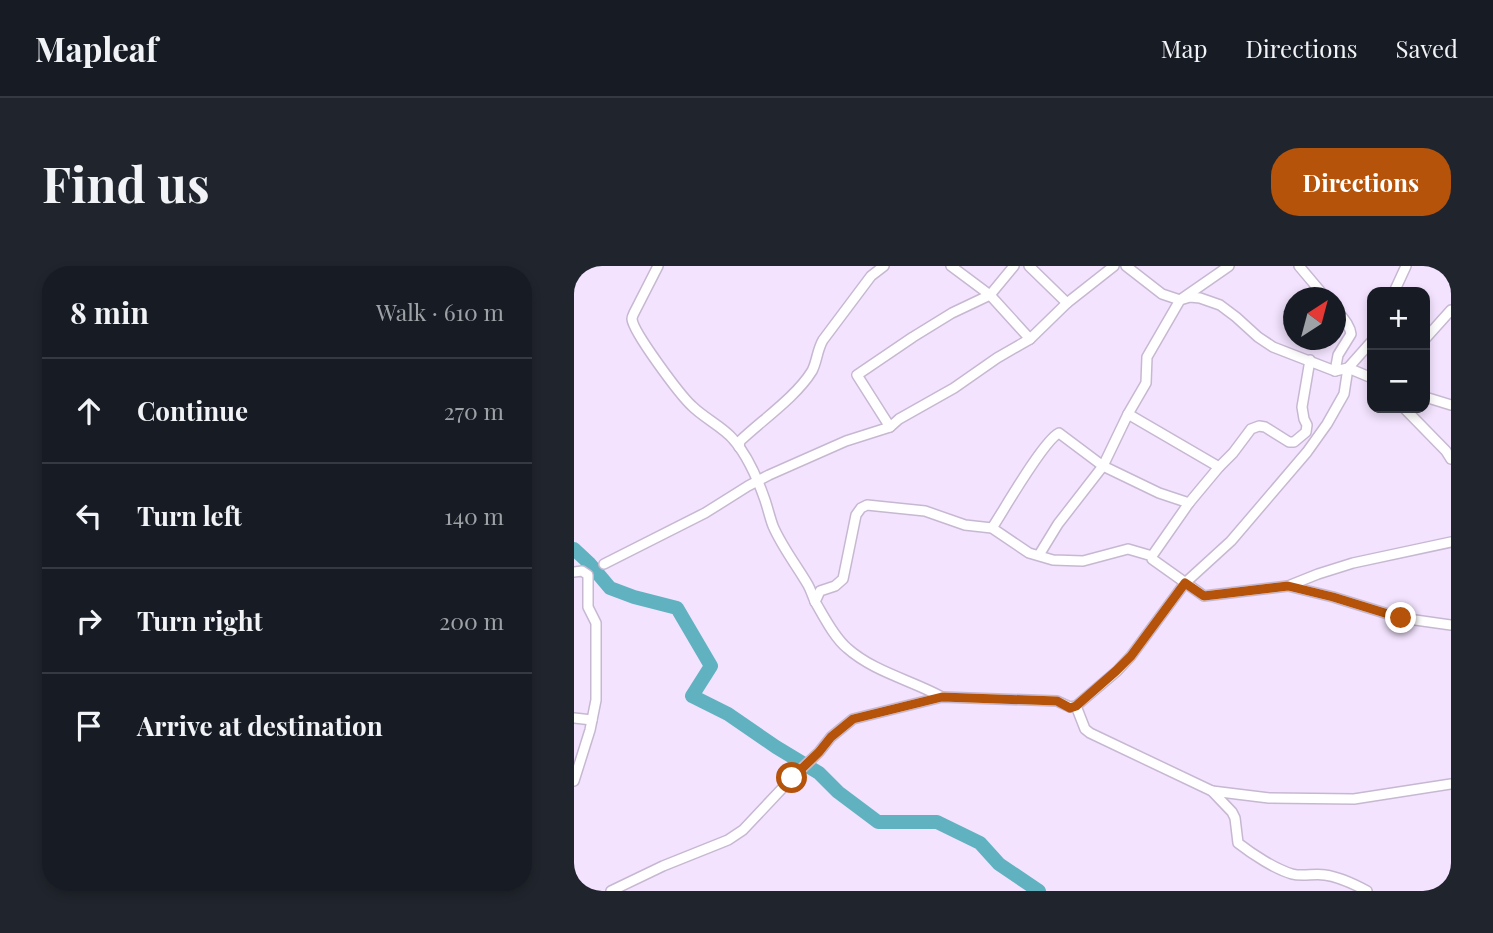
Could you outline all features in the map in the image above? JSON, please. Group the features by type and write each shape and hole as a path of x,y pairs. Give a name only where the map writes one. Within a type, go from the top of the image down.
{"street":[{"path":"658,266 634,313 634,324 681,394 734,440 758,480 772,524 811,590 815,603 846,648 866,661 942,697"},
{"path":"738,447 740,441 786,401 811,372 823,340 871,276 884,266"},
{"path":"951,266 990,295 1030,339"},
{"path":"890,427 857,375 952,313 990,295 1014,266"},
{"path":"1029,266 1067,303"},
{"path":"604,564 705,513 758,480 846,440 890,427 898,419 954,388 1030,339 1067,303 1114,266"},
{"path":"1126,266 1163,294 1180,300 1200,298 1220,305 1265,342 1335,371 1348,368 1367,350"},
{"path":"1039,555 1058,524 1103,466 1146,383 1147,357 1180,300 1229,266"},
{"path":"1396,287 1406,266"},
{"path":"1303,267 1318,287"},
{"path":"1430,333 1451,310"},
{"path":"1346,323 1351,334 1346,342"},
{"path":"1335,371 1341,350"},
{"path":"1152,556 1189,503 1251,429 1265,427 1289,442 1294,442 1306,432 1303,407 1310,360"},
{"path":"1348,368 1367,376"},
{"path":"611,891 663,866 728,840 743,830 831,737 853,719 942,697 1038,699 1057,701 1070,708 1076,706 1131,656 1185,583 1231,541 1307,452 1344,394 1348,368"},
{"path":"1430,399 1451,405"},
{"path":"1409,413 1451,459"},
{"path":"1128,414 1219,467"},
{"path":"992,528 1056,434 1103,466 1159,493 1189,503"},
{"path":"815,603 820,591 835,586 843,579 856,514 867,505 925,511 965,525 992,528 1029,553 1053,559 1083,561 1128,549 1152,556 1152,559 1204,596 1288,586 1353,563 1451,542"},
{"path":"574,572 582,571 588,575 588,607 596,623 596,700 574,781"},
{"path":"1288,586 1401,618 1451,625"},
{"path":"1076,706 1085,729 1090,733 1212,791 1269,798 1354,799 1451,785"},
{"path":"574,718 592,720"},
{"path":"1212,791 1232,812 1238,843 1246,850 1290,874 1323,874 1343,879 1367,891"}],"waterway":[{"path":"574,549 610,588 677,608 711,666 692,696 728,714 819,773 838,792 878,822 937,822 980,843 999,864 1039,891"}],"route":[{"path":"792,778 831,737 853,719 942,697 1038,699 1057,701 1070,708 1076,706 1131,656 1185,583 1204,596 1288,586 1401,618"}]}
